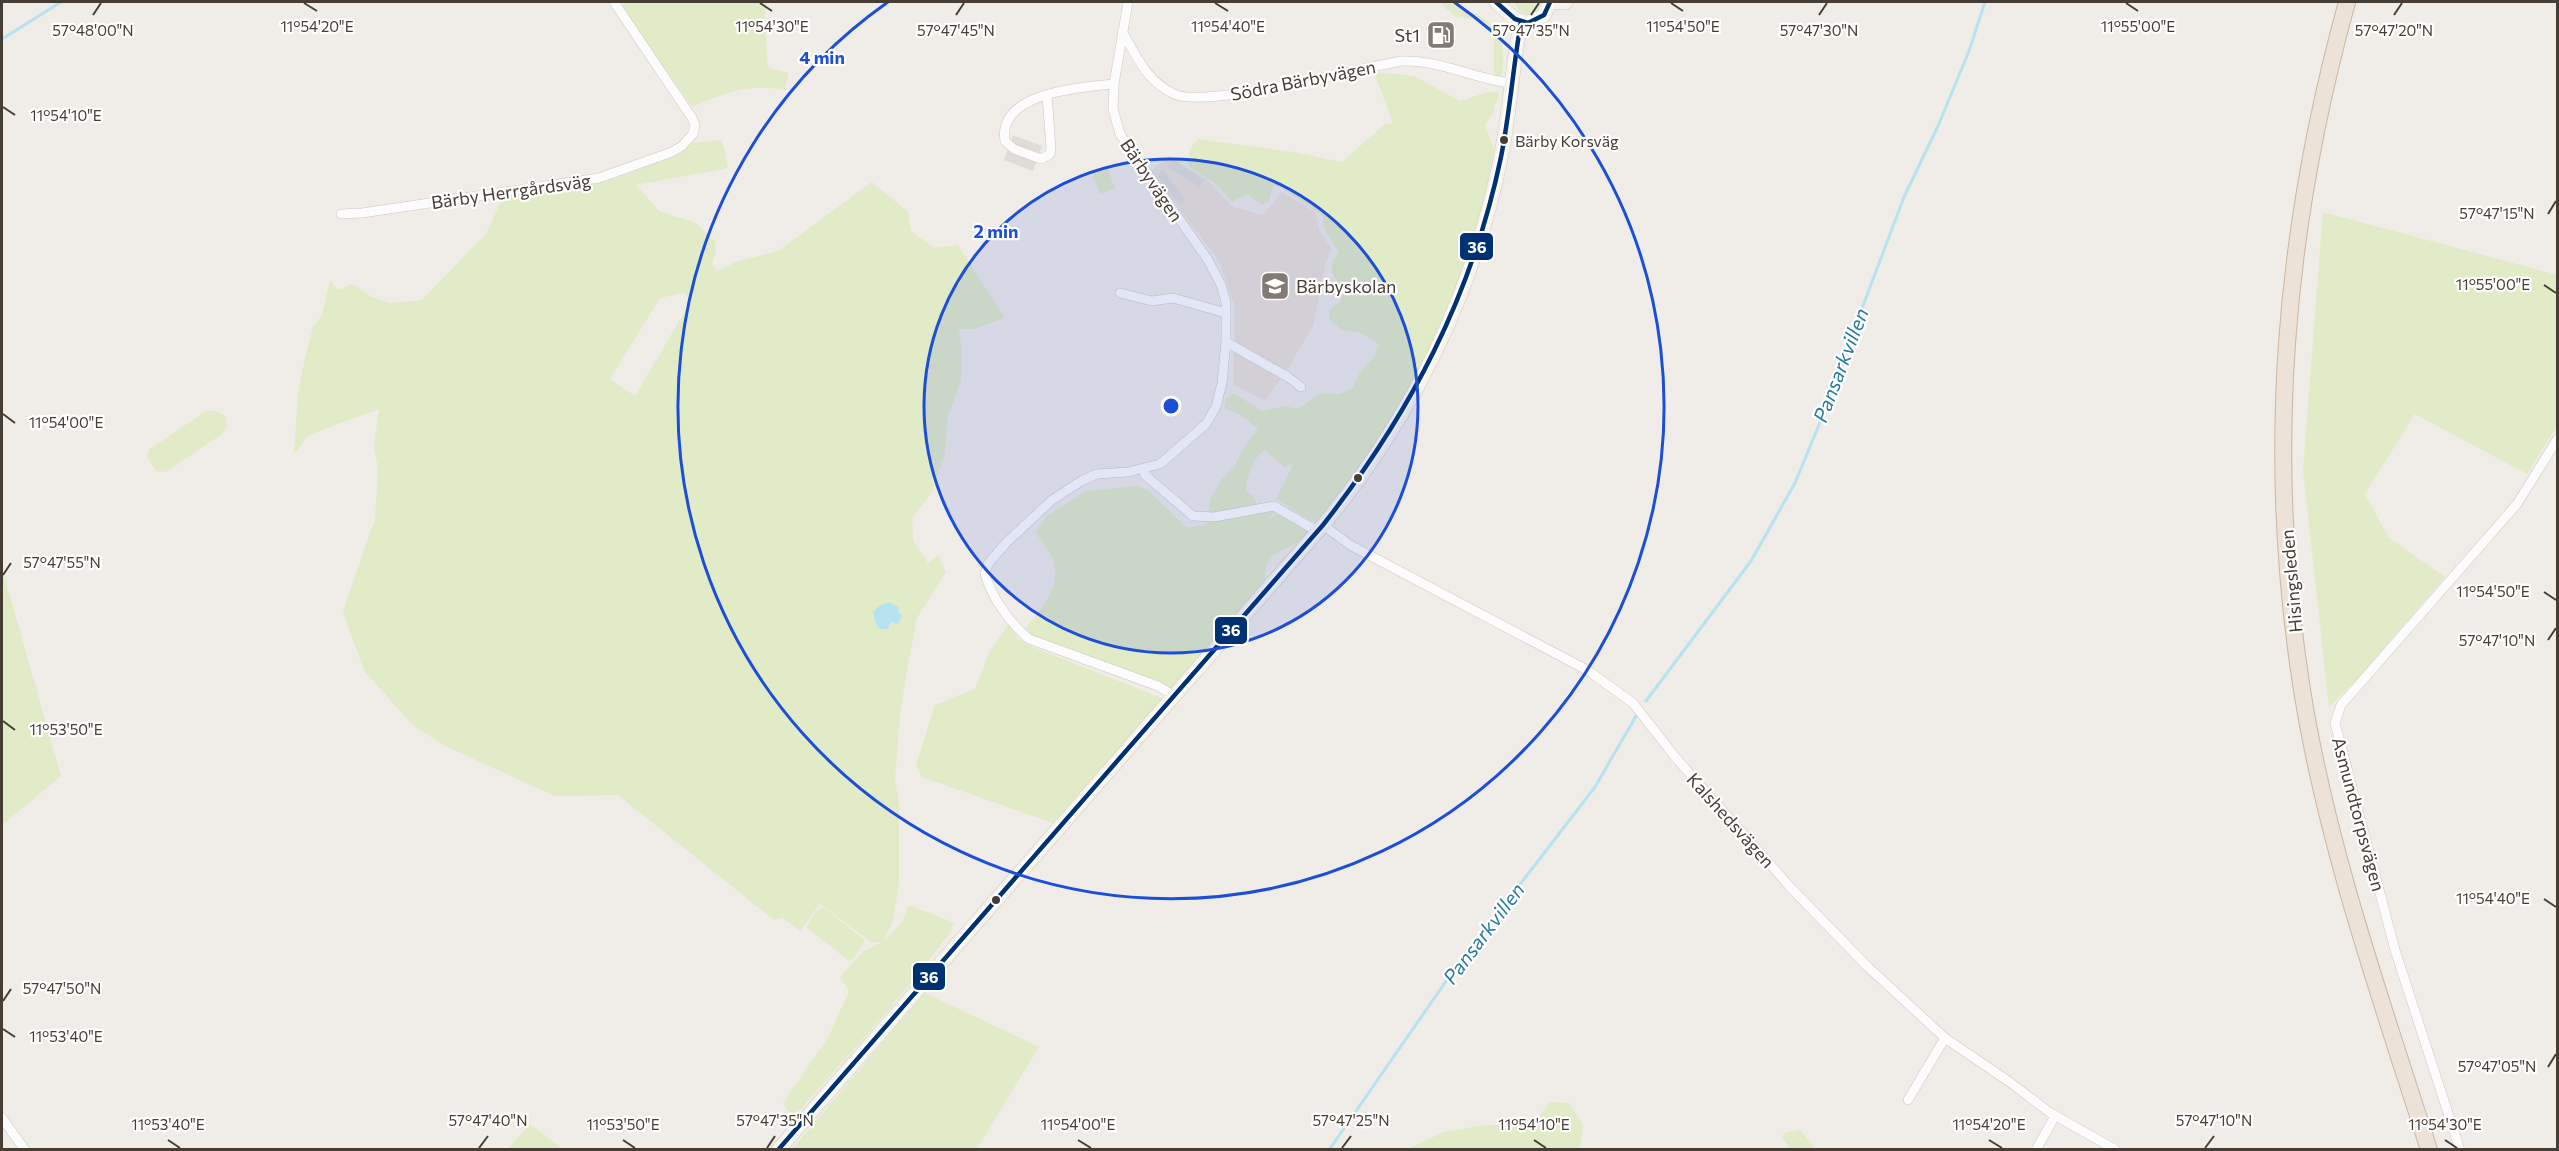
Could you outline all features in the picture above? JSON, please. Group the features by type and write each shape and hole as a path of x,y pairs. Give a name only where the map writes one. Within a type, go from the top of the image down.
{"highway":[{"name":"Hisingsleden","path":"2347,2 2312,143 2297,237 2285,365 2283,451 2287,549 2302,690 2322,786 2369,959 2429,1149"}],"street":[{"name":"Bärby Herrgårdsväg","path":"341,214 362,213 492,192 584,182 672,152 690,139 695,125 692,118 614,2"},
{"name":"Bärbyvägen","path":"1128,2 1114,84 1113,109 1120,134 1208,260 1221,285 1226,313 1222,383 1214,413 1206,424 1160,464 1143,469"},
{"path":"1503,4 1513,17 1521,22 1532,22 1541,18 1550,2 1566,2"},
{"path":"778,1149 1320,528 1365,473 1396,426 1416,392 1448,325 1490,206 1504,140 1521,22"},
{"name":"Södra Bärbyvägen","path":"1122,32 1138,63 1147,74 1175,94 1188,98 1206,98 1269,88 1402,61 1420,60 1512,83"},
{"path":"1047,95 1051,148 1050,154 1041,159 1009,146 1004,135 1014,112 1028,102 1047,95 1070,88 1114,84"},
{"path":"1120,293 1152,301 1173,298 1226,313"},
{"path":"1226,342 1288,377 1301,387"},
{"name":"Asmundtorpsvägen","path":"2460,1149 2395,950 2337,735 2336,714 2517,504 2558,438"},
{"path":"1174,696 1158,686 1029,639 1019,631 1000,605 985,574 988,564 1025,524 1052,500 1083,480 1097,474 1143,469 1145,475 1193,516 1214,517 1274,506 1320,528"},
{"name":"Kalshedsvägen","path":"1320,528 1587,670 1627,697 1676,758 1791,888 1869,968 1946,1038 2055,1116 2116,1149"},
{"path":"1908,1100 1946,1038"},
{"path":"2036,1149 2055,1116"},
{"path":"2,1118 25,1149"}],"shaded area":[{"path":"1013,135 1042,146 1033,171 1004,160"},
{"name":"Bärbyskolan","path":"1169,156 1206,179 1233,207 1263,215 1282,192 1315,212 1320,232 1332,249 1325,265 1313,326 1289,367 1265,401 1233,385 1235,307 1219,261 1151,171"},
{"path":"1171,159 1204,180 1200,187 1167,167"},
{"path":"1163,170 1186,200 1180,205 1157,175"}],"green space":[{"path":"628,2 768,2 764,15 768,68 789,73 784,90 759,88 736,91 692,107 621,6"},
{"path":"1441,2 1453,4 1469,14 1472,12 1496,29 1503,47 1503,66 1500,76 1495,76 1494,71 1494,33 1480,20 1457,17"},
{"path":"1514,2 1541,2 1536,10 1527,14 1518,10"},
{"path":"1374,72 1414,76 1460,101 1488,92 1498,92 1499,96 1493,108 1495,110 1485,125 1494,149 1491,176 1463,274 1432,348 1366,462 1317,522 1313,522 1276,499 1292,464 1284,467 1265,450 1257,458 1249,473 1246,490 1254,497 1257,504 1276,512 1265,521 1279,513 1306,525 1308,532 1302,539 1269,560 1265,579 1172,689 1037,641 1023,631 1043,606 1054,583 1053,560 1035,533 1047,516 1086,491 1138,486 1149,491 1186,527 1207,525 1210,500 1221,480 1234,467 1242,450 1258,429 1241,415 1224,408 1226,399 1234,393 1262,411 1285,406 1298,409 1319,394 1340,394 1353,387 1360,372 1373,358 1379,344 1358,332 1342,330 1329,319 1329,310 1341,300 1339,285 1331,272 1333,261 1339,253 1324,228 1323,216 1279,186 1273,186 1269,201 1262,205 1247,194 1232,202 1217,185 1188,166 1190,148 1198,139 1292,152 1342,162 1385,124 1393,123"},
{"path":"722,140 728,168 636,185 659,211 696,223 715,241 716,252 712,264 717,271 738,261 778,251 872,182 908,212 911,231 934,248 958,245 1005,318 974,329 959,329 962,349 961,381 948,416 945,453 932,492 912,518 913,540 928,563 938,555 946,572 917,618 907,670 900,715 895,780 899,803 899,883 893,920 884,941 902,922 908,906 954,923 951,932 891,1007 793,1118 783,1103 829,1036 849,991 840,977 864,951 882,942 871,942 820,904 800,931 782,917 774,920 618,795 555,796 445,746 413,725 364,671 343,611 375,519 378,469 374,447 379,409 307,437 294,454 298,394 305,358 313,327 322,315 330,280 338,290 352,284 372,297 389,303 422,300 486,234 503,197 583,187 620,177 677,154 692,143","holes":["684,293 691,301 635,396 610,379 660,298"]},
{"path":"1107,167 1115,188 1100,194 1092,173"},
{"path":"2323,212 2558,275 2557,426 2527,474 2415,414 2365,494 2389,538 2445,577 2359,677 2329,707 2303,470"},
{"path":"206,411 216,411 226,416 227,426 222,434 166,472 156,471 147,456 150,449"},
{"path":"2,568 61,776 2,825"},
{"path":"1008,625 1018,639 1030,646 1164,699 1053,823 922,777 916,765 935,705 975,689 989,653"},
{"path":"823,907 865,940 854,958 849,961 807,928 809,921"},
{"path":"925,993 1039,1047 977,1149 792,1149"},
{"path":"1549,1102 1569,1103 1583,1125 1580,1149 1407,1149 1444,1132 1479,1126 1525,1123 1538,1119"},
{"path":"530,1124 563,1149 508,1149"},
{"path":"1800,1130 1816,1149 1791,1149 1781,1137 1785,1133"}],"water":[{"path":"889,602 899,607 898,611 902,616 898,624 891,622 888,629 880,629 873,612 879,606"}],"waterway":[{"path":"2,39 61,2"},
{"name":"Pansarkvillen","path":"1646,701 1751,561 1795,483 1835,386 1904,197 1938,126 1969,51 1985,2"},
{"name":"Pansarkvillen","path":"1329,1150 1451,974 1595,787 1636,716"}],"transit line":[{"name":"36","path":"1496,2 1515,19 1528,23 1544,15 1550,2"},
{"name":"36","path":"778,1150 1323,525 1383,440 1434,352 1473,258 1489,208 1501,157 1521,22"}],"place":[{"name":"St1","path":"1441,35"},
{"name":"Bärby Korsväg","path":"1504,140"},
{"name":"Bärbyskolan","path":"1275,286"}]}
